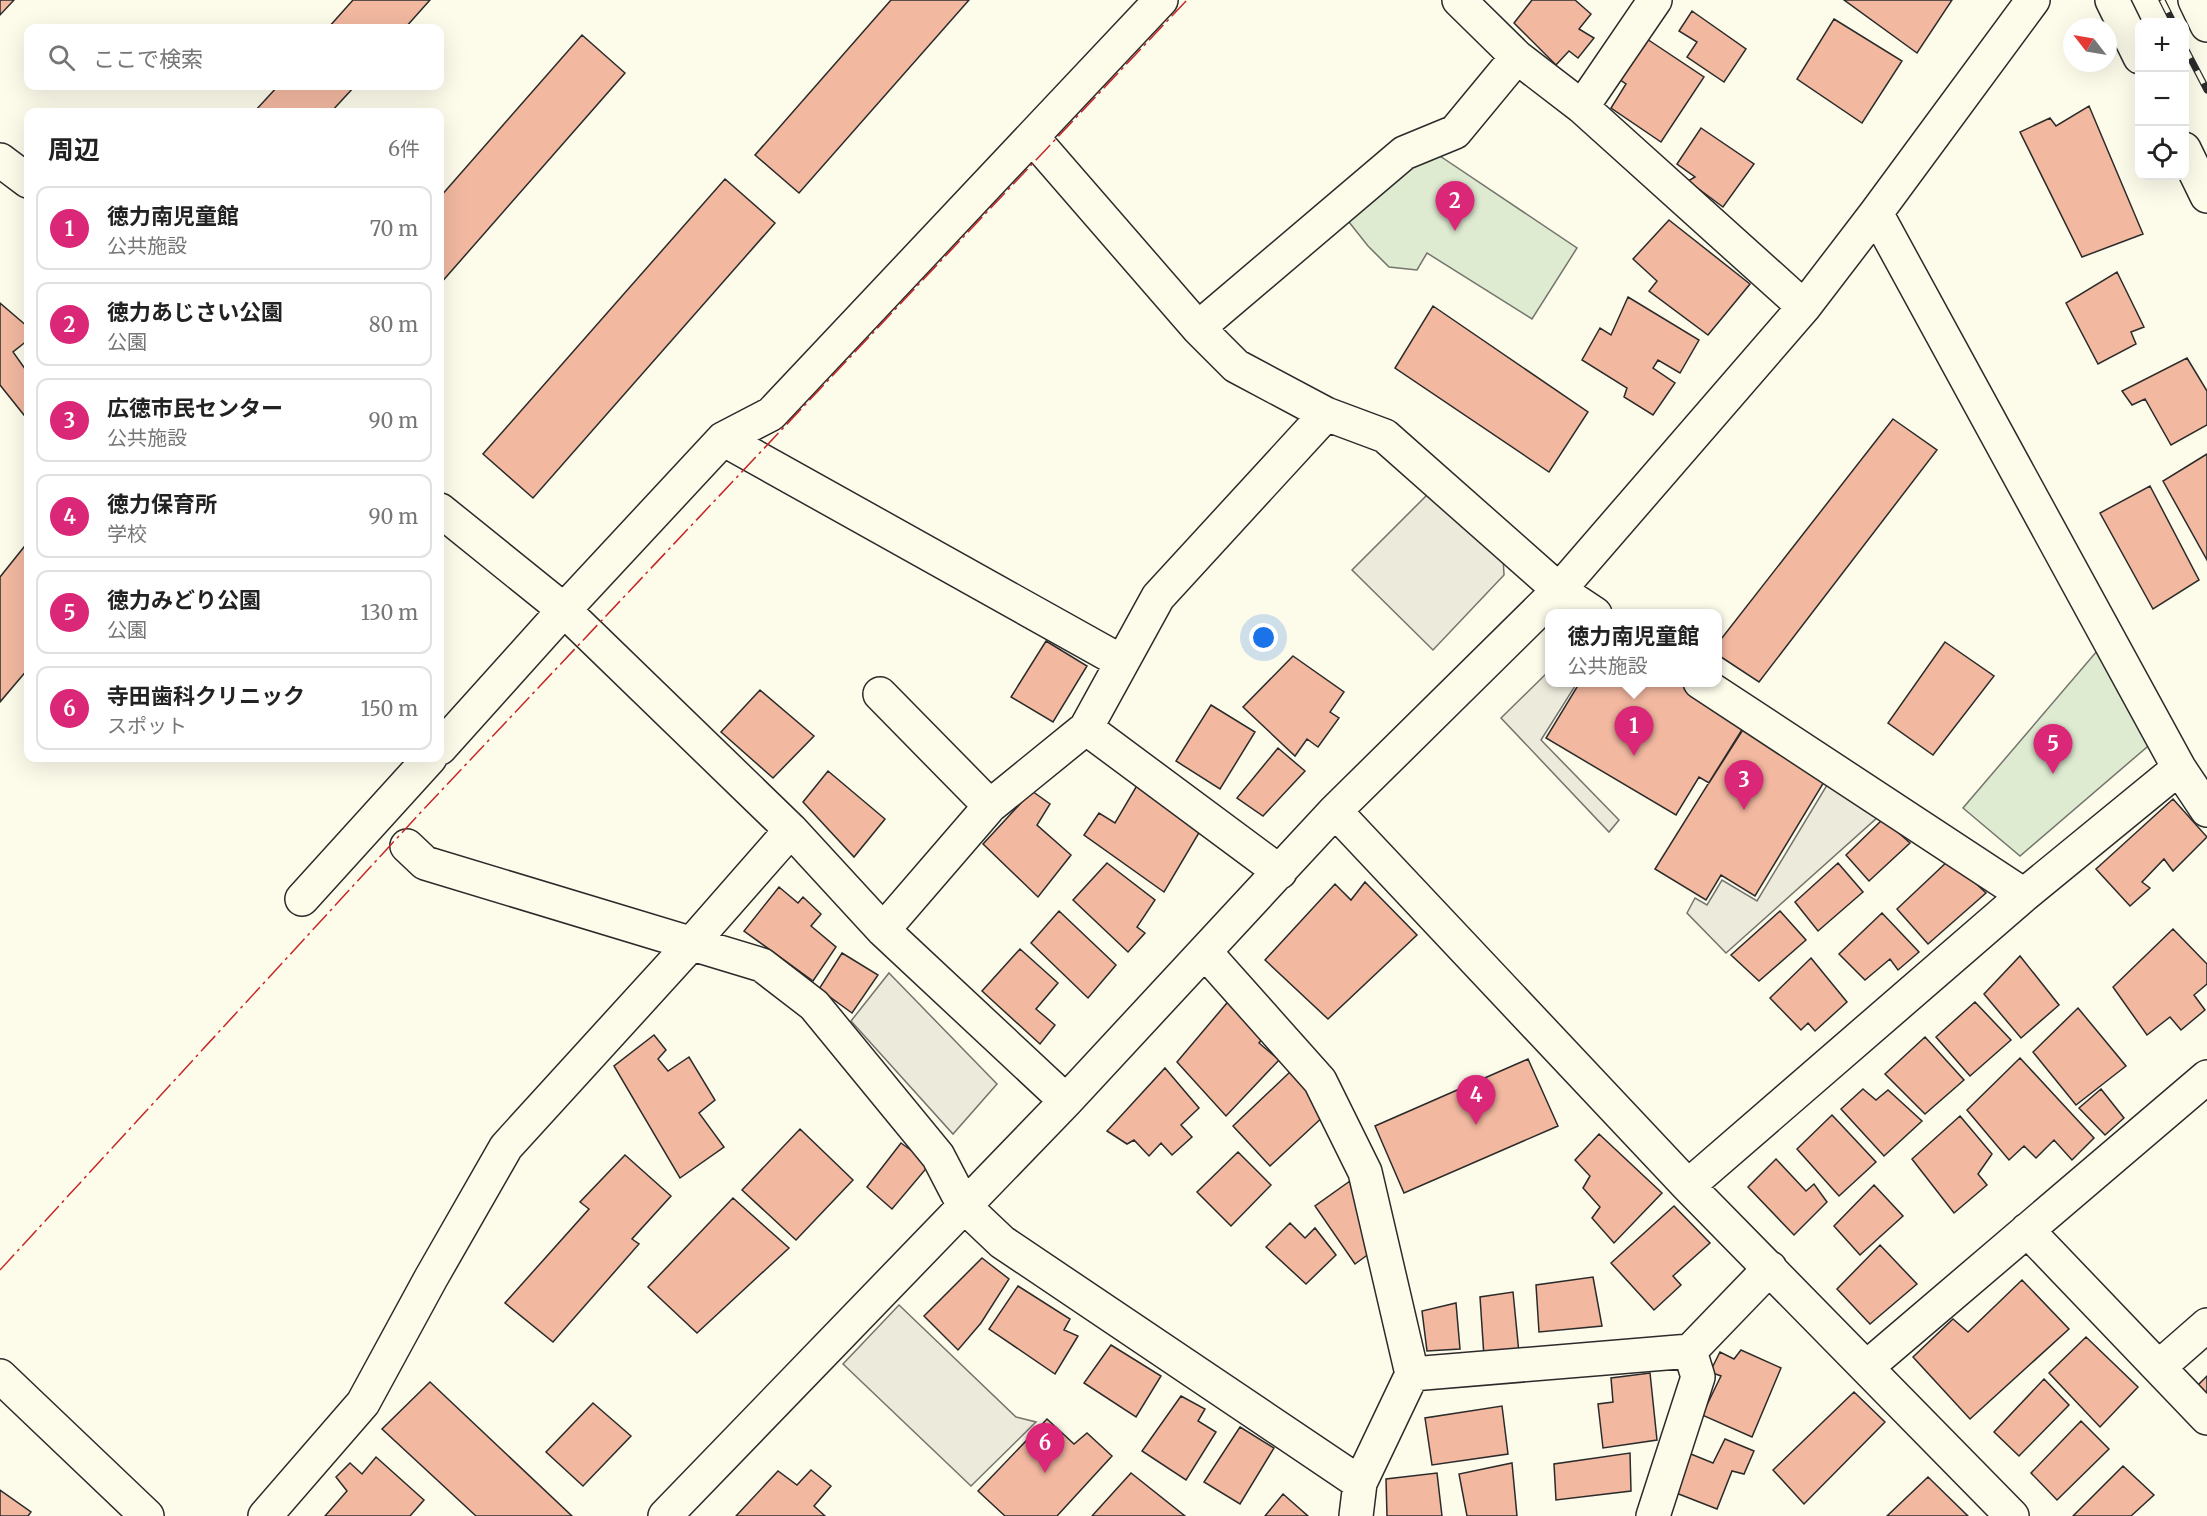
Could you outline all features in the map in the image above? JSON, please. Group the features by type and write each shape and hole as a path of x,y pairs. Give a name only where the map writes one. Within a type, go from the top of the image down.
{"main road":[{"path":"444,743 723,439 771,414 1161,0"},
{"path":"1459,0 1517,57 1582,107 1804,307"},
{"path":"1582,107 1655,0"},
{"path":"665,1516 1066,1101 1335,811 1559,590 1804,307 2033,0"},
{"path":"2112,0 2135,49"},
{"path":"2195,0 2207,25"},
{"path":"1198,328 1404,153 1455,132 1517,57"},
{"path":"1033,138 1198,328 1236,366 1326,414 1385,435 1559,590 1588,609"},
{"path":"2189,159 2207,196"},
{"path":"0,160 24,178"},
{"path":"1876,213 2179,768 2207,810"},
{"path":"883,930 990,806 1086,728 1158,597 1326,414"},
{"path":"723,439 1122,662"},
{"path":"444,513 564,610 791,830 883,930 1066,1101"},
{"path":"1708,687 2024,895"},
{"path":"880,694 990,806"},
{"path":"1086,728 1280,872"},
{"path":"302,899 426,762"},
{"path":"1688,1186 2024,895 2179,768"},
{"path":"1335,811 1688,1186 2012,1516"},
{"path":"265,1516 363,1402 506,1147 691,944 791,830"},
{"path":"407,846 425,863 762,965 814,1005 938,1156 964,1206 1002,1242 1360,1483"},
{"path":"1205,952 1320,1082 1365,1172 1412,1374 1360,1483 1356,1516"},
{"path":"1867,1367 2207,1077"},
{"path":"2027,1230 2207,1418"},
{"path":"1412,1374 1690,1351 1770,1268"},
{"path":"2159,1367 2207,1325"},
{"path":"1653,1516 1698,1377 1690,1351"},
{"path":"0,1376 147,1516"}],"green space":[{"path":"1434,152 1577,248 1532,319 1427,253 1417,270 1389,267 1368,246 1345,217 1375,189"},
{"path":"2103,644 2154,741 2020,856 1963,808"}],"shaded area":[{"path":"1429,493 1503,557 1504,575 1433,650 1352,570"},
{"path":"1545,675 1545,687 1574,687 1541,740 1619,820 1609,832 1501,718"},
{"path":"1827,785 1879,816 1726,953 1687,913 1695,898 1707,905 1722,880 1757,901"},
{"path":"889,973 997,1084 953,1134 851,1021"},
{"path":"899,1305 1016,1417 1036,1422 971,1486 843,1364"}],"building":[{"path":"0,0 14,0 0,15"},
{"path":"353,0 430,0 409,24 332,24"},
{"path":"891,0 969,0 799,193 755,155"},
{"path":"1532,0 1575,0 1591,14 1579,29 1594,38 1578,58 1569,51 1556,65 1514,23"},
{"path":"1844,0 1952,0 1917,53"},
{"path":"1692,11 1746,49 1724,82 1687,57 1697,42 1679,31"},
{"path":"1834,19 1902,61 1862,123 1797,79"},
{"path":"582,35 625,73 444,279 444,192"},
{"path":"1647,39 1704,77 1661,142 1611,108 1626,84 1619,79"},
{"path":"274,90 351,90 335,108 258,108"},
{"path":"2089,106 2143,234 2082,257 2020,132 2050,118 2056,126"},
{"path":"1701,128 1754,164 1723,207 1688,181 1695,177 1677,164"},
{"path":"725,179 775,223 533,498 483,454"},
{"path":"1669,220 1750,284 1708,335 1649,291 1657,281 1633,259"},
{"path":"2117,272 2144,327 2131,332 2136,344 2098,364 2066,303"},
{"path":"1628,297 1699,340 1680,373 1658,360 1653,368 1675,383 1653,415 1624,397 1627,388 1582,360 1600,328 1611,335"},
{"path":"0,303 24,324 24,343 13,352 24,367 24,415 0,385"},
{"path":"1433,306 1588,412 1549,472 1395,368"},
{"path":"2187,358 2207,391 2207,425 2171,445 2145,399 2132,405 2122,391"},
{"path":"1893,419 1937,450 1759,682 1722,658 1722,638"},
{"path":"2207,454 2207,560 2163,481"},
{"path":"2150,486 2199,580 2153,609 2100,513"},
{"path":"24,547 24,674 0,702 0,577"},
{"path":"1046,641 1087,666 1053,722 1011,697"},
{"path":"1945,642 1994,676 1933,755 1888,723"},
{"path":"1293,656 1344,692 1330,712 1339,718 1318,747 1307,739 1295,756 1243,707"},
{"path":"1577,687 1689,687 1746,725 1709,783 1699,777 1676,815 1546,738"},
{"path":"760,690 814,736 773,778 721,732"},
{"path":"1211,705 1255,732 1220,789 1176,761"},
{"path":"1743,728 1824,782 1755,896 1721,875 1706,900 1655,869"},
{"path":"1278,748 1305,771 1263,816 1237,798"},
{"path":"828,771 885,819 854,857 803,802"},
{"path":"1139,782 1203,826 1164,892 1084,835 1099,813 1115,823"},
{"path":"1032,791 1050,804 1037,825 1071,855 1038,897 983,844"},
{"path":"2173,799 2207,837 2173,871 2164,859 2142,882 2150,888 2130,906 2096,869"},
{"path":"1883,819 1910,843 1869,881 1846,855"},
{"path":"1950,859 1986,893 1928,944 1897,909"},
{"path":"1107,863 1155,900 1137,927 1145,933 1128,952 1073,900"},
{"path":"1838,863 1863,892 1818,931 1795,902"},
{"path":"1365,882 1417,935 1328,1019 1265,960 1335,884 1351,900"},
{"path":"779,887 798,903 803,897 821,914 811,926 836,947 813,981 744,931"},
{"path":"1059,911 1116,965 1088,998 1031,943"},
{"path":"1780,911 1806,940 1759,981 1731,955"},
{"path":"1882,913 1919,952 1898,970 1890,959 1865,980 1839,954"},
{"path":"2173,929 2207,964 2207,984 2194,995 2205,1010 2181,1030 2170,1017 2147,1035 2113,987"},
{"path":"1020,949 1058,983 1036,1009 1055,1025 1040,1044 982,991"},
{"path":"842,953 878,975 852,1013 819,989"},
{"path":"2020,956 2059,1005 2021,1038 1984,994"},
{"path":"1811,958 1847,1002 1815,1031 1808,1023 1801,1030 1770,998"},
{"path":"1232,997 1266,1034 1259,1043 1279,1060 1226,1116 1177,1062"},
{"path":"1975,1002 2011,1040 1970,1076 1936,1037"},
{"path":"2078,1008 2126,1066 2076,1105 2033,1052"},
{"path":"654,1035 666,1050 658,1059 668,1071 689,1057 715,1100 699,1113 724,1147 680,1178 614,1066"},
{"path":"1925,1037 1964,1080 1925,1114 1885,1074"},
{"path":"2020,1058 2094,1138 2072,1160 2054,1140 2036,1158 2024,1146 2009,1160 1967,1110"},
{"path":"1528,1059 1558,1126 1404,1193 1375,1126"},
{"path":"1165,1068 1199,1108 1181,1125 1192,1137 1172,1155 1161,1143 1149,1156 1134,1140 1127,1144 1107,1131"},
{"path":"1291,1071 1326,1114 1270,1166 1233,1126"},
{"path":"1863,1089 1876,1100 1888,1090 1922,1121 1884,1156 1841,1109"},
{"path":"2101,1089 2124,1118 2105,1135 2079,1108"},
{"path":"1832,1115 1876,1162 1839,1196 1797,1149"},
{"path":"1960,1116 1992,1154 1978,1174 1987,1185 1954,1213 1912,1159"},
{"path":"800,1129 853,1180 796,1240 742,1190"},
{"path":"1599,1134 1662,1193 1614,1243 1592,1218 1600,1207 1583,1188 1590,1176 1575,1160"},
{"path":"901,1143 930,1164 892,1209 867,1187"},
{"path":"1238,1152 1271,1185 1231,1226 1197,1192"},
{"path":"625,1155 671,1196 632,1239 639,1244 553,1342 505,1303 589,1209 580,1202"},
{"path":"1776,1159 1806,1191 1814,1184 1827,1202 1794,1235 1748,1187"},
{"path":"1350,1181 1373,1220 1377,1248 1355,1264 1315,1206"},
{"path":"1874,1185 1903,1216 1860,1255 1834,1226"},
{"path":"733,1198 789,1248 697,1333 648,1287"},
{"path":"1674,1206 1710,1243 1673,1276 1681,1285 1654,1310 1611,1263"},
{"path":"1290,1223 1305,1238 1315,1228 1336,1255 1306,1284 1266,1247"},
{"path":"1880,1245 1917,1284 1870,1324 1837,1289"},
{"path":"982,1258 1009,1279 981,1323 958,1350 924,1316"},
{"path":"1593,1277 1602,1326 1539,1332 1536,1285"},
{"path":"2022,1280 2069,1329 1970,1419 1913,1357 1953,1319 1968,1332"},
{"path":"1018,1286 1070,1319 1064,1330 1078,1336 1055,1374 989,1329"},
{"path":"1513,1292 1519,1353 1484,1357 1480,1297"},
{"path":"1456,1303 1460,1349 1427,1351 1422,1311"},
{"path":"2086,1337 2138,1387 2100,1427 2049,1373"},
{"path":"1111,1345 1161,1376 1136,1417 1084,1383"},
{"path":"1741,1350 1781,1368 1752,1437 1702,1415 1721,1376 1710,1372 1720,1352 1734,1359"},
{"path":"1650,1373 1657,1440 1603,1448 1598,1404 1613,1402 1611,1378"},
{"path":"2207,1376 2207,1402 2193,1390"},
{"path":"2044,1379 2069,1405 2019,1456 1994,1432"},
{"path":"430,1382 572,1516 476,1516 382,1429"},
{"path":"1854,1392 1885,1422 1804,1504 1773,1470"},
{"path":"1181,1396 1205,1409 1198,1421 1216,1432 1186,1480 1142,1451"},
{"path":"593,1403 631,1436 583,1486 546,1452"},
{"path":"1502,1406 1508,1454 1432,1465 1425,1418"},
{"path":"1047,1419 1074,1444 1087,1433 1112,1456 1057,1516 1005,1516 978,1491"},
{"path":"2081,1421 2109,1449 2057,1500 2031,1473"},
{"path":"1240,1427 1274,1448 1240,1504 1204,1482"},
{"path":"1725,1439 1754,1451 1744,1474 1732,1471 1717,1509 1671,1491 1686,1452 1713,1463"},
{"path":"1630,1453 1631,1491 1556,1500 1554,1464"},
{"path":"376,1457 424,1500 410,1516 325,1516 347,1491 336,1477 350,1463 362,1474"},
{"path":"1512,1463 1517,1516 1467,1516 1459,1474"},
{"path":"2123,1466 2154,1495 2131,1516 2073,1516"},
{"path":"811,1470 831,1486 814,1506 825,1516 736,1516 778,1471 797,1485"},
{"path":"1131,1473 1185,1516 1092,1516"},
{"path":"1437,1473 1442,1516 1387,1516 1386,1479"},
{"path":"1928,1477 1968,1516 1887,1516"},
{"path":"0,1490 31,1512 28,1516 0,1516"},
{"path":"1283,1494 1308,1516 1265,1516"}],"railway":[{"path":"2162,0 2171,18"},
{"path":"2189,56 2207,90"}],"power":[{"path":"0,1270 421,812 1187,0"}],"place":[{"name":"徳力あじさい公園","path":"1455,231"},
{"name":"徳力南児童館","path":"1634,756"},
{"name":"徳力みどり公園","path":"2053,774"},
{"name":"広徳市民センター","path":"1744,810"},
{"name":"徳力保育所","path":"1476,1125"},
{"name":"寺田歯科クリニック","path":"1045,1473"}]}
